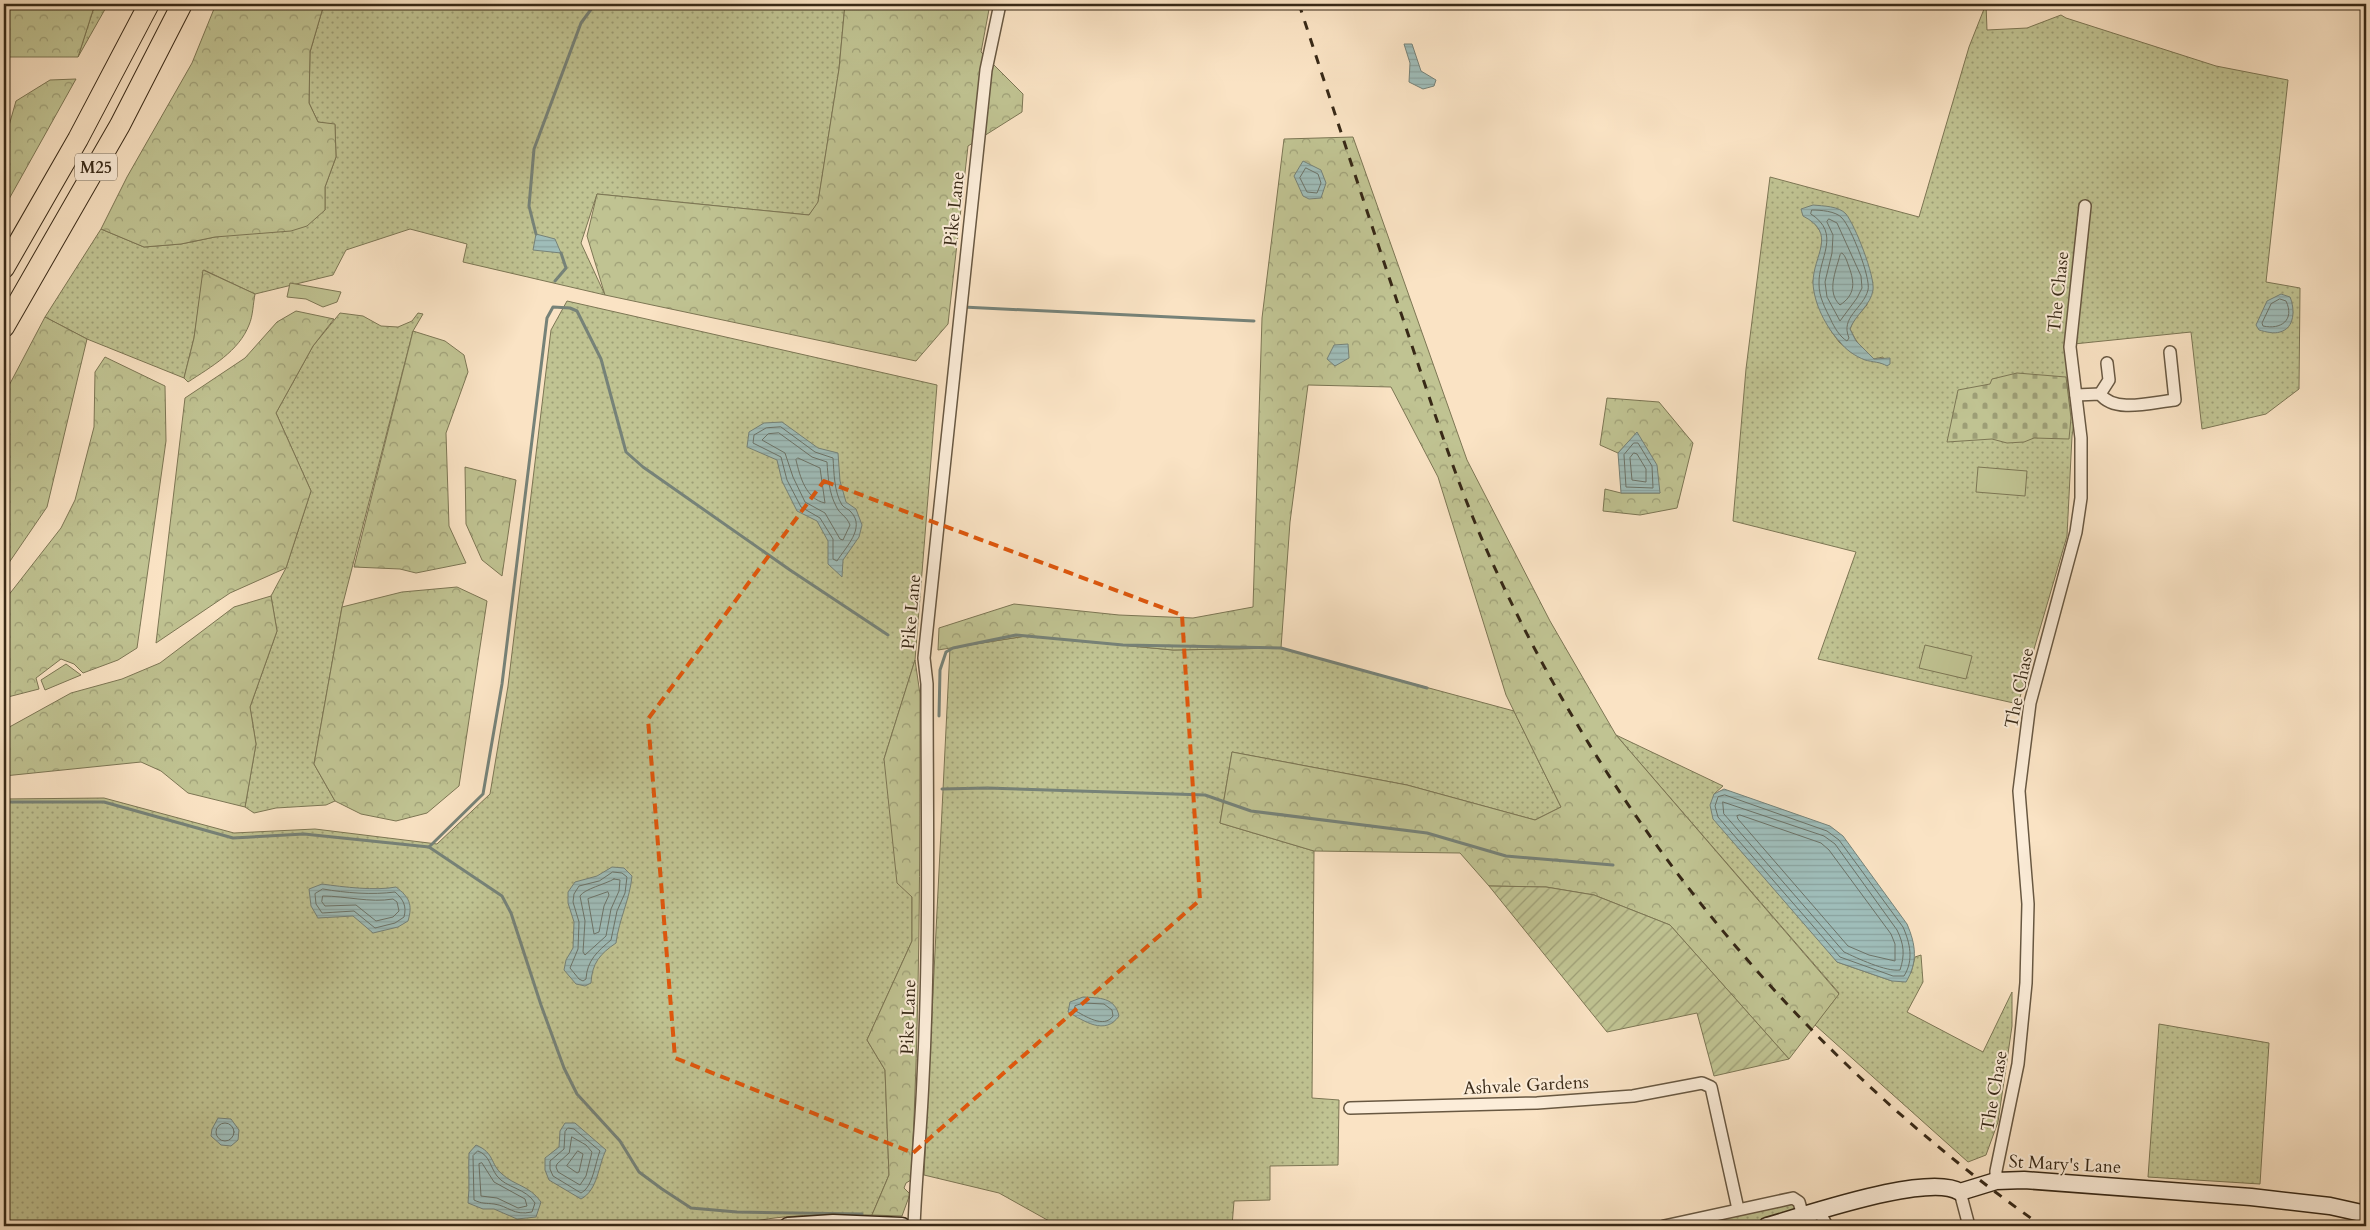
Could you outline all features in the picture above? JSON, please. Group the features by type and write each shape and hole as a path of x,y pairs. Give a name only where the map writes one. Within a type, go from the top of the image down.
{"highway":[{"name":"M25","path":"4,268 78,139 149,4"},
{"name":"M25","path":"4,327 111,141 182,4"}],"main road":[{"name":"St Mary's Lane","path":"1767,1226 1819,1221 1902,1190 1945,1187 1954,1188 1960,1192 1996,1181 2042,1181 2251,1197 2330,1206 2366,1214"},
{"path":"788,1226 833,1222 902,1226"}],"street":[{"name":"Pike Lane","path":"914,1226 923,1080 927,944 927,684 924,658 986,70 1000,4"},
{"name":"The Chase","path":"1996,1181 1996,1171 2018,1064 2026,983 2028,904 2018,791 2030,703 2076,532 2081,479 2081,438 2070,347 2085,206"},
{"path":"2100,394 2106,401 2118,405 2175,400 2170,352"},
{"path":"2100,394 2109,380 2107,363"},
{"path":"2076,395 2100,394"},
{"name":"Ashvale Gardens","path":"1350,1108 1537,1103 1633,1096 1702,1083 1711,1087 1738,1209"},
{"path":"1960,1192 1969,1226"},
{"path":"1664,1226 1792,1198 1797,1199 1819,1221"}],"highlighted area":[{"path":"824,481 1182,615 1200,900 913,1153 675,1058 648,719"}],"green space":[{"path":"4,4 95,4 78,57 4,57"},
{"path":"95,4 108,4 78,57"},
{"path":"216,4 324,4 310,52 309,103 318,122 335,124 336,157 325,187 325,210 307,226 291,231 215,237 181,244 144,247 101,229 127,177 192,63"},
{"path":"324,4 845,4 839,69 818,203 809,215 597,194 581,243 605,295 463,262 467,244 410,229 346,250 333,275 255,294 204,270 194,338 184,378 87,339 45,317 101,229 144,247 181,244 325,210 325,187 336,157 335,125 318,122 309,103 310,52"},
{"path":"845,4 990,4 981,52 1023,94 1022,112 968,146 948,324 916,361 605,295 587,236 597,194 809,215 818,202 839,69"},
{"path":"1986,4 1987,30 2027,28 2061,15 2216,66 2288,80 2266,282 2300,288 2299,389 2266,414 2202,429 2191,332 2064,345 2074,423 2067,536 2018,704 1818,659 1856,552 1733,521 1746,369 1770,177 1919,217 1969,47","holes":["1845,213 1859,241 1867,305 1854,319 1850,329 1863,349 1874,359 1883,357 1884,364 1852,353 1839,342 1829,328 1813,281 1821,251 1822,234 1813,221"]},
{"path":"76,79 4,208 4,143 16,101 50,80"},
{"path":"1353,137 1467,460 1550,621 1616,735 1839,994 1789,1059 1670,925 1594,895 1546,887 1489,886 1460,853 1314,851 1220,823 1232,752 1407,785 1535,820 1561,807 1506,695 1438,477 1391,387 1308,385 1290,522 1281,648 1173,650 1026,636 938,650 939,628 1014,604 1119,615 1193,618 1253,607 1262,318 1284,139"},
{"path":"203,270 255,294 250,321 238,343 223,358 188,382 184,378 194,338"},
{"path":"290,283 341,292 337,302 323,307 306,299 287,297"},
{"path":"567,301 937,385 915,660 884,759 912,897 912,941 867,1040 885,1070 889,1175 872,1215 786,1217 738,1226 4,1226 4,799 104,798 234,833 315,829 437,844 490,794 508,686 551,330"},
{"path":"296,311 334,319 313,346 276,413 311,491 286,568 230,593 156,643 185,398 245,358 277,322"},
{"path":"340,313 363,316 381,326 398,327 412,321 418,313 423,314 413,331 342,607 314,764 335,801 326,805 276,808 254,813 245,807 256,744 250,707 277,631 271,596 286,568 311,491 276,413 313,346"},
{"path":"45,317 87,339 47,507 4,570 4,395"},
{"path":"413,331 445,341 464,355 468,372 446,433 449,526 466,563 416,573 400,569 354,567"},
{"path":"105,357 165,386 166,441 137,648 118,660 83,673 74,664 61,659 36,678 39,689 4,698 4,601 61,528 75,500 94,427 95,372"},
{"path":"2017,373 2066,377 2071,418 2069,439 2034,438 2024,442 2007,443 1992,439 1947,442 1958,390 1990,384 1992,379"},
{"path":"1607,398 1659,402 1693,443 1677,508 1640,515 1603,511 1605,489 1621,493 1660,493 1637,433 1618,453 1600,445"},
{"path":"465,467 516,480 502,576 482,560 466,524"},
{"path":"1978,467 2027,471 2025,496 1976,492"},
{"path":"457,587 487,601 459,786 427,813 396,821 361,814 335,801 314,764 342,607 402,592"},
{"path":"271,596 277,631 250,707 256,744 245,807 188,793 161,771 141,762 4,776 4,730 71,693 122,679 160,663 234,607"},
{"path":"1026,636 1173,650 1281,648 1514,711 1561,807 1535,820 1407,785 1232,752 1220,823 1314,851 1312,1098 1339,1100 1338,1165 1270,1166 1270,1200 1234,1201 1232,1226 1058,1226 999,1193 924,1175 950,648"},
{"path":"1925,645 1972,656 1966,679 1919,668"},
{"path":"915,660 920,694 920,877 918,998 911,1180 906,1183 904,1188 910,1194 902,1216 872,1215 889,1175 885,1070 867,1040 912,941 912,897 897,883 884,759"},
{"path":"66,664 81,675 45,690 41,680"},
{"path":"1616,735 1723,786 1714,794 1837,962 1892,981 1911,973 1915,957 1921,955 1923,982 1907,1012 1983,1052 2012,992 2012,1026 1998,1122 1986,1155 1968,1162 1815,1025 1839,993"},
{"path":"1489,886 1546,887 1594,895 1670,925 1789,1059 1714,1076 1697,1013 1607,1032"},
{"path":"2159,1024 2269,1043 2260,1184 2148,1177"},
{"path":"1793,1203 1796,1210 1792,1216 1754,1226 1674,1226"}],"water":[{"path":"1404,44 1412,44 1421,71 1436,80 1434,86 1423,89 1409,82 1410,63"},
{"path":"1303,161 1321,170 1326,183 1321,198 1309,199 1303,196 1294,176"},
{"path":"1813,205 1839,209 1850,220 1868,263 1873,290 1872,295 1850,329 1856,341 1874,359 1890,358 1890,364 1887,366 1854,355 1842,345 1822,315 1813,283 1822,238 1819,230 1813,223 1803,216 1801,209"},
{"path":"536,234 555,239 561,253 533,250"},
{"path":"2281,294 2290,297 2292,302 2293,312 2289,327 2278,333 2259,330 2256,325 2267,301"},
{"path":"1348,344 1349,358 1335,366 1327,359 1334,345"},
{"path":"782,422 818,448 838,453 840,481 846,502 856,509 862,525 859,537 843,560 842,577 828,564 828,541 817,521 797,511 782,481 777,460 747,447 749,432 764,423"},
{"path":"1637,432 1657,465 1660,493 1621,493 1618,453"},
{"path":"1724,789 1830,826 1843,836 1907,924 1914,946 1914,960 1906,982 1892,981 1837,962 1713,819 1710,805 1714,794"},
{"path":"612,867 624,868 632,876 616,943 605,951 595,964 591,983 585,986 576,984 564,970 566,960 573,948 574,922 568,903 568,892 575,882 597,876"},
{"path":"322,884 369,889 396,887 409,901 408,921 398,927 373,933 353,916 318,918 311,906 309,889"},
{"path":"1083,997 1100,998 1110,1002 1114,1005 1119,1016 1113,1022 1101,1026 1094,1025 1068,1012 1070,1002"},
{"path":"218,1118 231,1119 239,1130 238,1140 231,1146 221,1145 211,1136 212,1129"},
{"path":"565,1123 575,1123 606,1150 591,1190 581,1199 549,1180 545,1170 545,1158 559,1147 560,1131"},
{"path":"476,1145 489,1155 502,1174 532,1192 541,1202 536,1217 517,1219 494,1209 483,1209 468,1203 469,1153"}],"waterway":[{"path":"536,234 529,206 534,149 581,23 595,4"},
{"path":"555,281 566,268 561,253"},
{"path":"429,847 483,794 502,684 547,318 553,307 570,308 577,311 601,359 626,452 643,467 790,570 888,635"},
{"path":"963,307 1254,321"},
{"path":"939,716 940,670 946,652 953,648 1016,635 1123,645 1281,648 1427,688"},
{"path":"942,789 987,788 1205,795 1251,811 1427,833 1506,856 1613,865"},
{"path":"4,802 104,802 233,838 304,834 429,847 502,896 511,913 564,1068 577,1094 620,1141 639,1172 691,1208 737,1212 862,1214"}],"railway":[{"path":"1299,4 1424,383 1476,525 1537,652 1592,748 1653,840 1720,927 1792,1010 1870,1087 1954,1159 2042,1226"}]}
